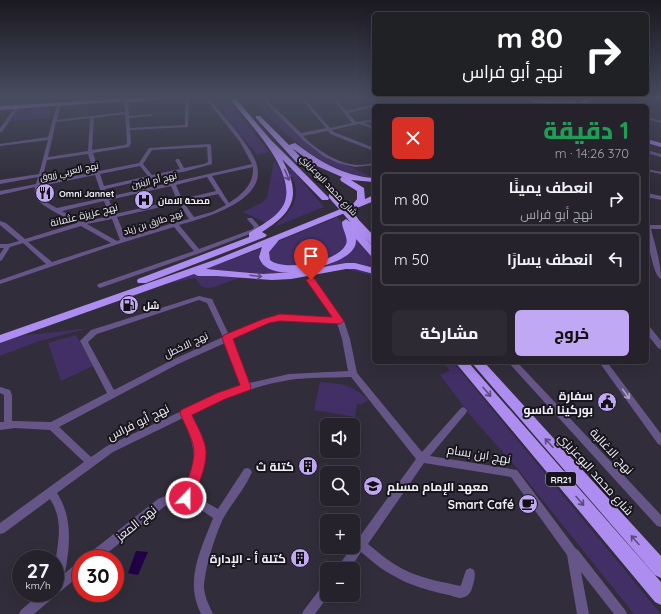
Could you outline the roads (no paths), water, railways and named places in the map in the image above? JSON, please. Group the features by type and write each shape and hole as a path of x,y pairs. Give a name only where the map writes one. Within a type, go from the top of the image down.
{"highway":[{"name":"شارع محمد البوعزيزي","path":"257,127 268,140 329,197"},
{"name":"شارع محمد البوعزيزي","path":"267,127 309,170 372,251"},
{"path":"269,127 300,151 360,189 362,199 372,206"},
{"path":"225,249 253,235 275,220 289,203 292,190 290,183 268,140"},
{"path":"333,172 352,178 372,180"},
{"path":"0,339 220,261 362,199 372,192"},
{"path":"0,331 171,270 362,199"},
{"name":"شارع محمد البوعزيزي","path":"349,221 372,240"},
{"path":"299,227 266,248 263,256 267,263 282,270 292,269 322,262 344,254 351,243 349,221"},
{"path":"233,273 222,268 220,261 223,255 246,241"},
{"path":"176,277 202,272 233,273 260,277 282,277 350,266 372,271"},
{"name":"RR21","path":"463,364 661,596"},
{"name":"شارع محمد البوعزيزي","path":"479,364 661,569"}],"main road":[{"path":"649,140 661,143"}],"street":[{"path":"53,127 38,185 39,198 44,203 116,243"},
{"path":"91,127 90,152 106,199 124,240"},
{"path":"45,159 126,146 129,143 128,129 174,127"},
{"path":"228,127 253,159 255,166"},
{"path":"291,127 316,151 350,165 357,166 372,164"},
{"path":"326,127 338,136 372,149"},
{"path":"300,135 339,127"},
{"path":"0,145 50,138"},
{"path":"102,188 151,178 183,171 210,163 208,145 151,149 141,164 151,178"},
{"path":"649,152 661,156"},
{"path":"176,160 183,171"},
{"name":"نهج العربي زروق","path":"0,194 141,164"},
{"name":"نهج أم البنين","path":"57,210 255,166"},
{"name":"نهج طارق بن زياد","path":"0,282 124,240 214,213 229,206 248,191 256,174 255,166"},
{"path":"195,168 202,178"},
{"path":"649,170 661,173"},
{"path":"0,182 41,175"},
{"path":"209,176 229,206"},
{"path":"173,184 180,201 192,219"},
{"name":"نهج عزيزة عثمانة","path":"0,246 8,246 81,224 219,192"},
{"path":"649,195 661,198"},
{"path":"100,286 198,252 255,230 257,227 250,219"},
{"path":"0,223 4,224 51,265"},
{"path":"176,224 198,252"},
{"path":"649,227 661,227"},
{"path":"649,235 661,277"},
{"path":"0,259 8,246"},
{"path":"311,280 340,321 346,338 353,374 422,459"},
{"path":"111,393 84,341 94,332 203,297 210,301 227,338 246,387"},
{"name":"نهج الاخطل","path":"52,426 111,393 266,321 280,317 340,321"},
{"path":"649,331 661,346"},
{"name":"نهج الاغالبة","path":"514,364 661,522"},
{"path":"604,364 661,441"},
{"name":"نهج أبو فراس","path":"0,530 90,462 120,443 221,396 246,387 301,376 353,374"},
{"path":"0,390 7,392 8,396 4,426 52,426 90,462"},
{"path":"348,562 422,459 463,411"},
{"path":"185,413 198,443 200,452 196,474 186,498 202,503 219,516"},
{"name":"نهج ابن بسام","path":"422,459 514,472 572,553 583,614"},
{"path":"207,614 200,598 199,584 201,571 219,516 247,472"},
{"path":"51,492 61,508 65,530 63,550"},
{"name":"نهج المعز","path":"102,550 162,502 169,499 186,498"},
{"path":"361,545 389,569 416,582 461,592 466,589 470,574"},
{"path":"572,553 621,614"},
{"path":"64,581 72,574"},
{"path":"308,614 320,598"},
{"path":"26,614 34,610 42,602"}],"place":[{"name":"Omni Jannet","path":"45,193"},
{"name":"مصحة الامان","path":"144,200"},
{"name":"شل","path":"129,305"},
{"name":"سفارة بوركينا فاسو","path":"607,402"},
{"name":"كتلة ث","path":"308,466"},
{"name":"معهد الإمام مسلم","path":"373,486"},
{"name":"Smart Café","path":"528,504"},
{"name":"كتلة أ - الإدارة","path":"300,558"}]}
